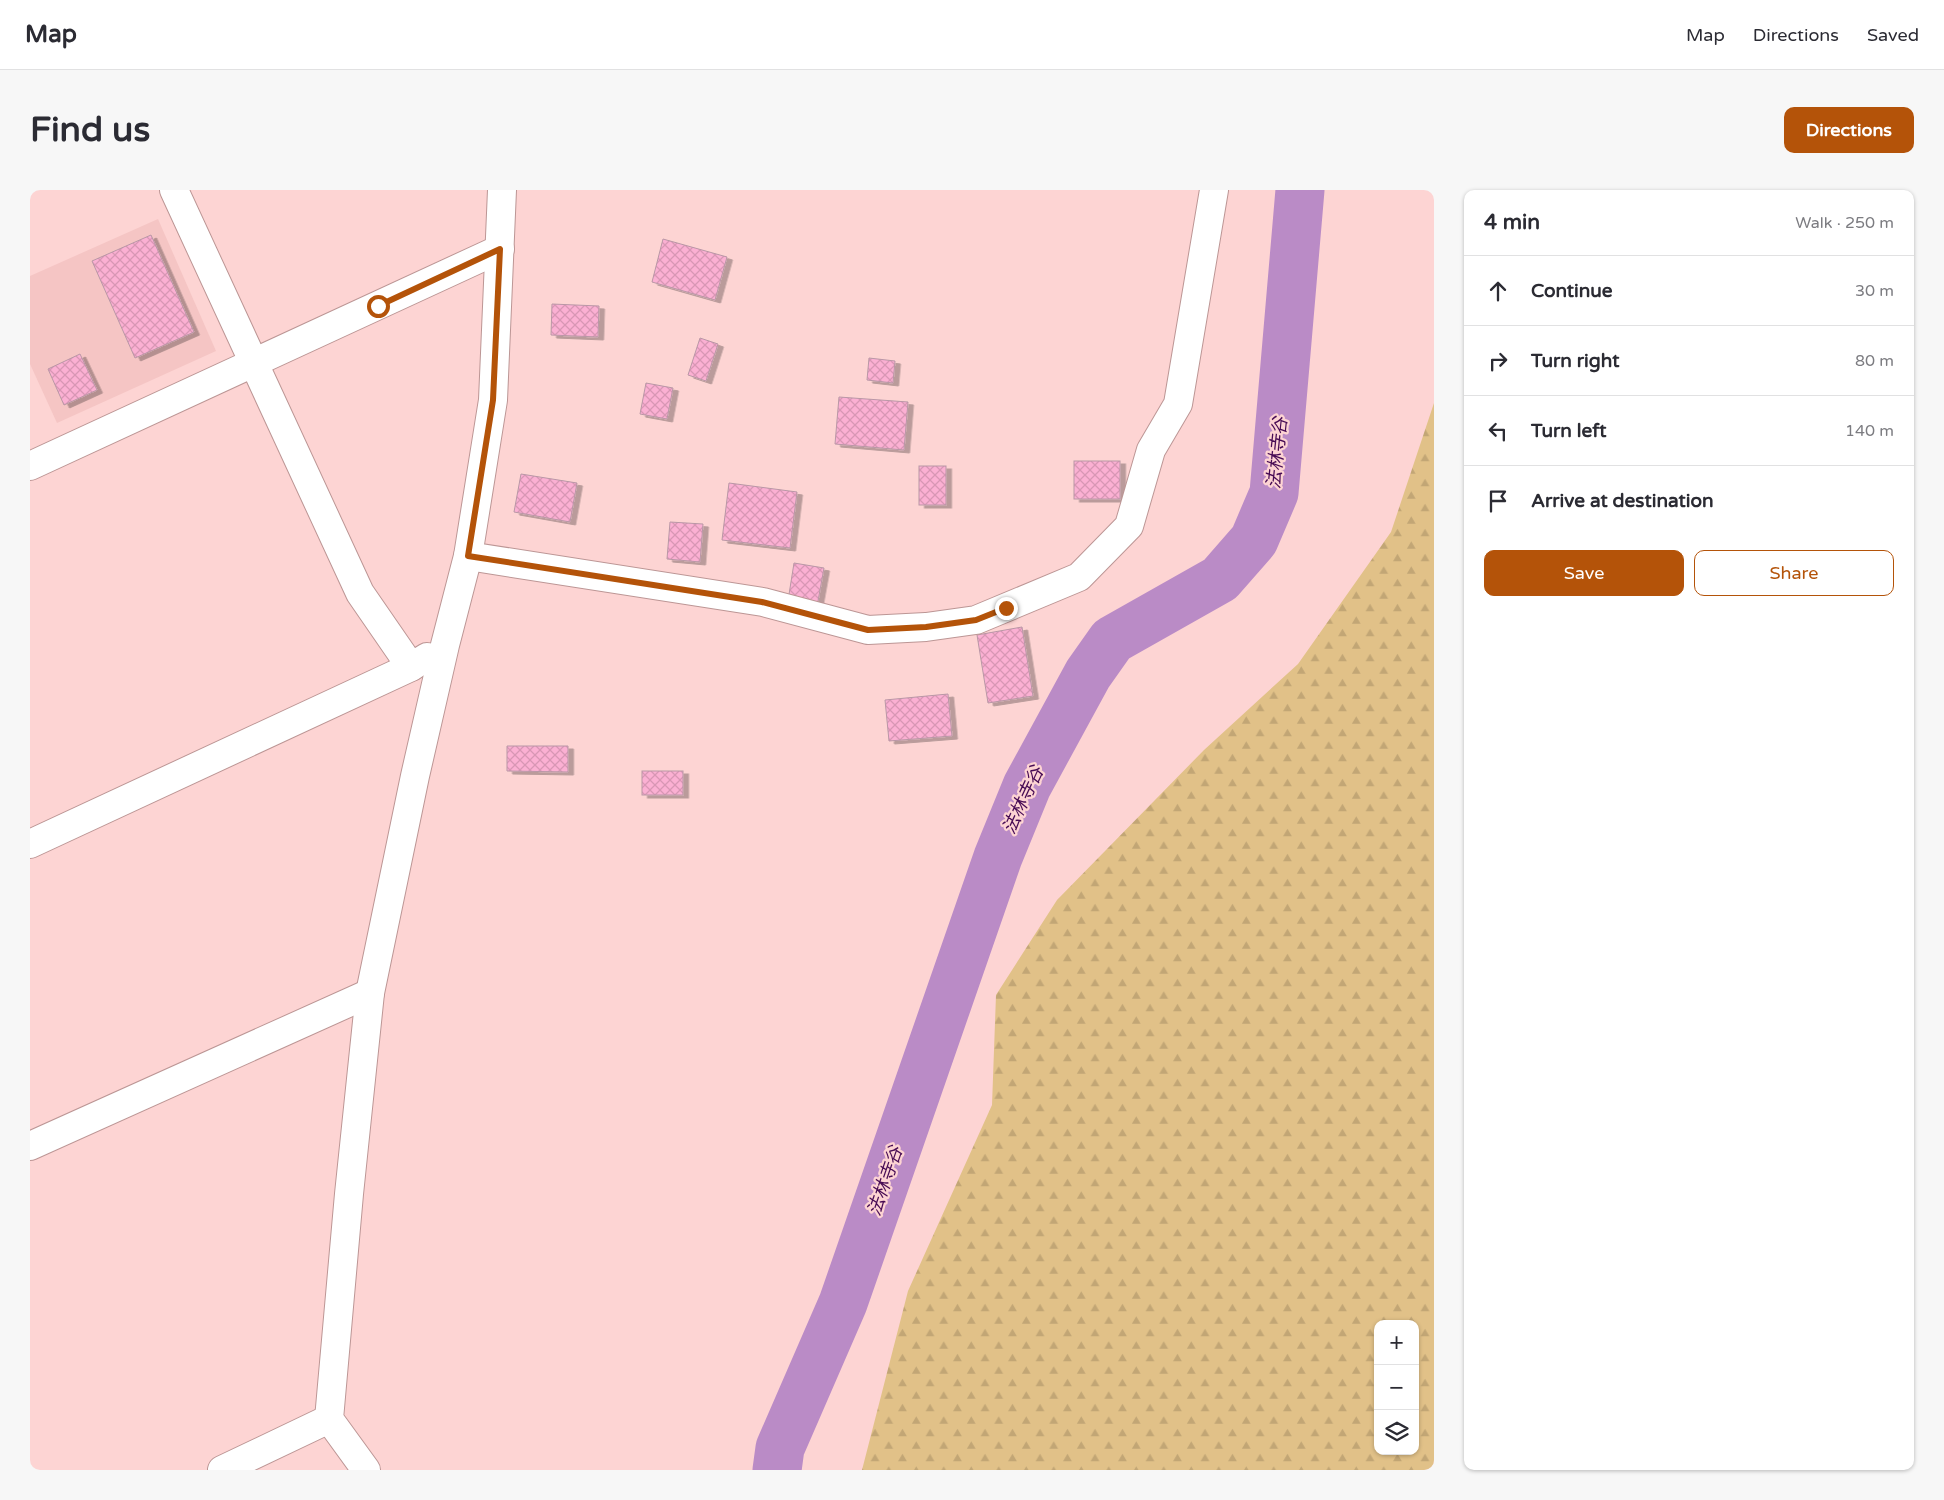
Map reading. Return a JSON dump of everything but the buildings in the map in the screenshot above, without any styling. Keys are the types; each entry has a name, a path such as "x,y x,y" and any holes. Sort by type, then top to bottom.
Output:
{"street":[{"path":"174,190 360,593 411,667"},
{"path":"366,1470 329,1420 349,1194 370,993 415,776 445,645 468,556 493,400 502,190"},
{"path":"468,556 762,602 868,630 926,627 976,620 1079,577 1129,526 1151,450 1178,404 1214,190"},
{"path":"30,466 500,249"},
{"path":"30,844 411,667 445,645"},
{"path":"30,1146 370,993"},
{"path":"222,1470 329,1420"}],"shaded area":[{"path":"158,219 216,351 57,423 30,364 30,276"}],"green space":[{"path":"1434,403 1434,1470 862,1470 908,1291 992,1105 996,995 1057,900 1204,750 1298,664 1391,532"}],"waterway":[{"name":"法林寺谷","path":"777,1470 780,1448 843,1303 998,857 1027,786 1088,674 1112,640 1220,579 1254,540 1274,493 1300,190"}],"route":[{"path":"378,306 500,249 493,400 468,556 762,602 868,630 926,627 976,620 1006,608"}]}
